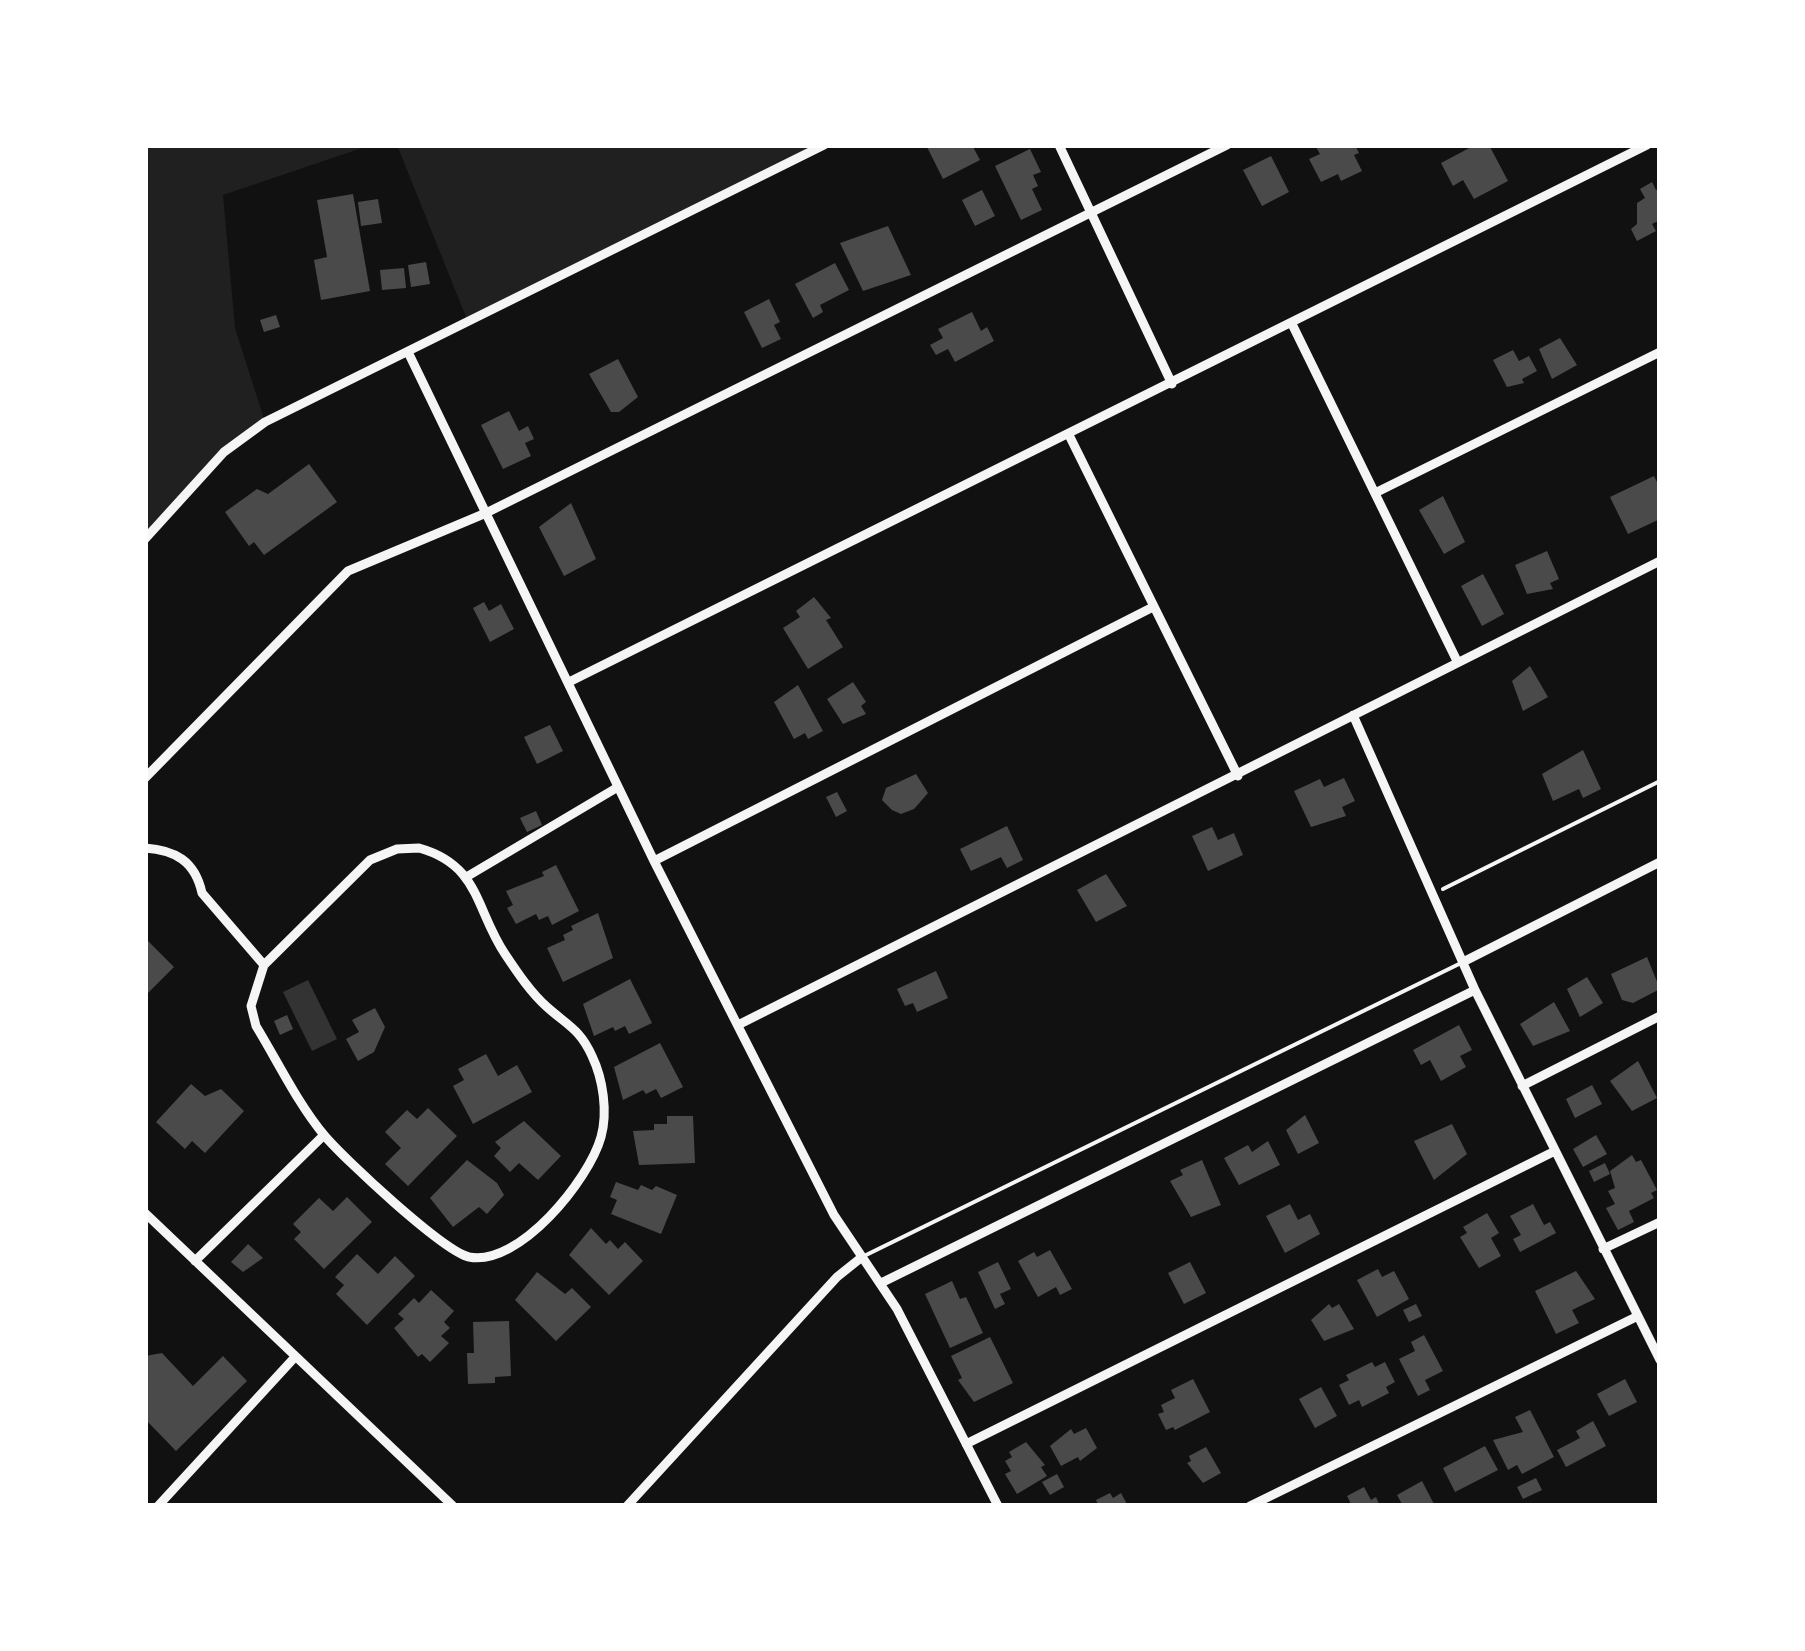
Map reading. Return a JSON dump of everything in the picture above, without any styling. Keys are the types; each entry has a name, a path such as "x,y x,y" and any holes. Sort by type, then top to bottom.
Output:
{"street":[{"path":"145,539 224,452 265,422 824,145"},
{"path":"1059,145 1094,212 1172,384"},
{"path":"145,778 348,572 486,513 1228,145"},
{"path":"568,682 1647,145"},
{"path":"1292,324 1458,661"},
{"path":"408,352 654,861 834,1216 881,1282 998,1506"},
{"path":"1375,493 1660,352"},
{"path":"1069,435 1238,776"},
{"path":"738,1025 1660,561"},
{"path":"654,861 1153,607"},
{"path":"1354,716 1476,990 1660,1360"},
{"path":"468,876 618,787"},
{"path":"145,848 164,849 183,857 198,878 202,892 264,965"},
{"path":"419,848 441,854 468,876 502,950 548,1008 573,1024 593,1057 604,1097 602,1136 587,1170 528,1238 499,1254 469,1257 442,1244 324,1135 256,1026 251,1006 264,965 370,860 397,849 419,848"},
{"path":"1463,962 1660,862"},
{"path":"881,1282 1476,990"},
{"path":"1522,1086 1660,1016"},
{"path":"195,1261 324,1135"},
{"path":"966,1444 1554,1152"},
{"path":"145,1213 454,1506"},
{"path":"1604,1249 1660,1222"},
{"path":"627,1506 838,1278 862,1258"},
{"path":"1250,1506 1638,1316"},
{"path":"158,1506 296,1357"}],"lane":[{"path":"862,1258 1463,962"}],"path":[{"path":"1434,894 1660,782"}],"shaded area":[{"path":"145,145 371,145 223,195 235,328 265,422 224,452 145,539"},
{"path":"397,145 814,145 468,322"},
{"path":"308,980 337,1039 312,1051 283,992"}],"building":[{"path":"926,145 972,145 980,160 943,179"},
{"path":"1355,145 1359,153 1354,155 1362,171 1341,181 1338,174 1321,182 1309,159 1320,154 1316,147"},
{"path":"1475,145 1489,145 1508,181 1474,199 1463,180 1453,186 1441,163"},
{"path":"1030,149 1041,172 1033,175 1038,186 1032,189 1042,210 1021,220 995,166"},
{"path":"1271,156 1289,192 1262,206 1243,170"},
{"path":"1652,182 1656,190 1660,188 1660,220 1652,224 1656,231 1637,241 1631,229 1637,224 1637,203 1645,198 1640,189"},
{"path":"982,190 995,216 975,226 962,200"},
{"path":"353,194 370,291 321,300 314,260 327,257 317,200"},
{"path":"378,199 382,223 361,226 358,202"},
{"path":"888,226 911,275 863,291 840,243"},
{"path":"426,262 430,284 411,287 408,265"},
{"path":"835,263 849,290 820,305 823,312 813,318 795,284"},
{"path":"404,268 406,288 382,290 380,270"},
{"path":"769,299 780,322 774,325 781,339 762,348 744,312"},
{"path":"972,312 981,331 987,327 994,341 955,362 948,349 936,355 930,345 943,338 938,329"},
{"path":"276,315 280,327 264,332 260,320"},
{"path":"1560,338 1577,365 1552,379 1539,349"},
{"path":"1513,350 1519,361 1529,356 1537,371 1522,379 1524,383 1507,387 1493,360"},
{"path":"618,359 638,397 619,412 611,412 589,374"},
{"path":"509,411 519,431 528,426 534,439 525,443 531,456 503,469 481,425"},
{"path":"309,464 337,502 264,555 254,542 249,546 225,512 257,489 268,494"},
{"path":"1654,476 1660,488 1660,519 1628,534 1610,497"},
{"path":"1443,496 1465,542 1444,554 1419,510"},
{"path":"571,503 596,559 564,576 539,527"},
{"path":"1547,551 1559,579 1550,583 1553,589 1527,594 1515,565"},
{"path":"1483,574 1504,614 1482,626 1461,586"},
{"path":"814,597 831,618 826,620 843,647 808,669 783,628 800,617 796,611"},
{"path":"484,602 489,611 501,604 514,629 490,642 473,608"},
{"path":"1530,666 1548,697 1523,711 1512,681"},
{"path":"853,682 866,702 861,706 866,714 843,724 827,699"},
{"path":"798,685 823,731 808,739 805,733 794,739 774,702"},
{"path":"550,725 563,751 537,764 524,737"},
{"path":"1583,750 1601,789 1583,798 1579,789 1553,801 1542,774"},
{"path":"916,774 928,793 914,809 901,814 892,810 882,800 886,788"},
{"path":"1344,778 1355,801 1342,807 1346,816 1311,827 1294,791 1320,779 1324,787"},
{"path":"837,792 847,811 836,817 826,797"},
{"path":"536,811 542,825 527,832 520,818"},
{"path":"1007,826 1023,860 1007,868 1001,857 971,871 960,849"},
{"path":"1212,827 1218,840 1234,833 1243,855 1208,871 1192,836"},
{"path":"556,865 579,911 552,925 548,916 539,920 536,914 516,924 507,908 513,905 506,891 544,876 542,872"},
{"path":"1106,874 1127,906 1096,922 1077,890"},
{"path":"598,913 613,958 563,982 547,948 565,940 563,935 573,930 571,926"},
{"path":"145,942 174,967 145,996"},
{"path":"1647,957 1660,989 1633,1003 1622,1000 1611,974"},
{"path":"936,971 948,998 917,1012 913,1003 905,1006 897,989"},
{"path":"1587,977 1603,1003 1580,1017 1567,989"},
{"path":"630,979 652,1023 629,1034 625,1026 594,1036 583,1004"},
{"path":"1554,1002 1570,1031 1533,1046 1520,1024"},
{"path":"375,1008 385,1027 374,1052 358,1061 346,1039 359,1032 352,1020"},
{"path":"287,1015 293,1029 280,1035 274,1021"},
{"path":"1459,1025 1472,1050 1460,1056 1466,1067 1441,1081 1430,1060 1421,1065 1413,1050"},
{"path":"660,1043 683,1087 661,1098 656,1089 646,1094 643,1090 623,1100 614,1067"},
{"path":"486,1054 498,1076 517,1065 532,1092 473,1124 453,1086 464,1080 458,1069"},
{"path":"1638,1061 1657,1098 1632,1111 1610,1081"},
{"path":"191,1084 205,1096 221,1089 244,1111 205,1153 192,1141 185,1149 156,1122"},
{"path":"1592,1085 1602,1104 1575,1118 1566,1099"},
{"path":"428,1108 457,1136 408,1186 385,1164 401,1148 385,1132 407,1110 417,1119"},
{"path":"1305,1115 1319,1143 1298,1154 1286,1130"},
{"path":"667,1116 693,1116 695,1163 639,1165 633,1131 654,1130 654,1124 667,1124"},
{"path":"524,1121 561,1156 538,1180 519,1163 510,1172 494,1156 501,1148 495,1142"},
{"path":"1452,1124 1467,1154 1434,1180 1414,1141"},
{"path":"1596,1135 1607,1154 1583,1167 1573,1149"},
{"path":"1268,1141 1280,1165 1239,1185 1224,1158 1248,1145 1252,1152"},
{"path":"1632,1155 1636,1162 1641,1160 1657,1190 1651,1193 1654,1198 1629,1211 1634,1222 1618,1230 1606,1208 1615,1204 1608,1191 1615,1188 1610,1171"},
{"path":"467,1160 497,1183 504,1195 487,1214 479,1207 453,1227 430,1198"},
{"path":"1202,1160 1221,1205 1191,1217 1170,1181 1183,1175 1180,1170"},
{"path":"1605,1163 1610,1174 1594,1182 1589,1171"},
{"path":"616,1182 638,1190 641,1185 652,1190 656,1186 677,1195 661,1234 611,1214 617,1200 610,1197"},
{"path":"347,1197 372,1222 324,1269 294,1239 301,1232 293,1224 319,1198 333,1211"},
{"path":"1290,1204 1298,1220 1310,1214 1320,1234 1285,1253 1266,1216"},
{"path":"1533,1204 1544,1225 1550,1222 1556,1233 1520,1252 1513,1239 1521,1235 1510,1216"},
{"path":"1487,1213 1499,1233 1491,1238 1501,1256 1479,1268 1460,1237 1467,1233 1463,1227"},
{"path":"591,1228 606,1244 610,1240 618,1249 625,1242 643,1261 609,1295 569,1255"},
{"path":"248,1244 263,1258 243,1272 231,1262"},
{"path":"1050,1250 1072,1289 1060,1295 1056,1287 1038,1297 1018,1261 1034,1252 1037,1257"},
{"path":"357,1254 378,1274 395,1256 415,1276 367,1325 336,1294 344,1285 335,1277"},
{"path":"998,1262 1011,1289 1000,1294 1005,1304 995,1309 978,1272"},
{"path":"1190,1262 1206,1293 1184,1304 1168,1273"},
{"path":"1378,1269 1382,1277 1394,1271 1409,1299 1377,1317 1357,1280"},
{"path":"1576,1271 1595,1299 1572,1310 1579,1323 1556,1334 1535,1291"},
{"path":"537,1272 565,1294 572,1288 591,1307 556,1341 515,1300"},
{"path":"952,1281 960,1299 966,1297 983,1333 950,1348 925,1294"},
{"path":"431,1290 454,1311 444,1322 450,1328 441,1336 449,1343 430,1362 422,1354 418,1357 394,1328 404,1319 398,1314 414,1298 419,1303"},
{"path":"1329,1304 1332,1308 1339,1304 1354,1329 1324,1341 1311,1320"},
{"path":"1416,1304 1422,1316 1409,1322 1403,1310"},
{"path":"509,1321 511,1376 495,1377 495,1383 468,1384 467,1353 474,1353 473,1322"},
{"path":"1424,1335 1443,1371 1425,1380 1430,1390 1418,1396 1399,1359 1415,1351 1411,1342"},
{"path":"990,1337 1013,1383 974,1402 958,1380 962,1378 951,1356"},
{"path":"162,1353 193,1386 223,1356 247,1381 176,1451 145,1419 145,1356"},
{"path":"1372,1362 1375,1367 1385,1362 1395,1382 1386,1387 1389,1393 1362,1407 1359,1400 1349,1405 1339,1385 1349,1380 1346,1375"},
{"path":"1193,1379 1210,1412 1175,1430 1166,1430 1158,1414 1164,1412 1161,1405 1175,1398 1171,1390"},
{"path":"1625,1379 1637,1402 1609,1416 1597,1394"},
{"path":"1321,1387 1337,1416 1315,1428 1299,1399"},
{"path":"1530,1410 1554,1457 1522,1474 1517,1465 1508,1470 1493,1440 1523,1432 1515,1417"},
{"path":"1593,1421 1606,1446 1566,1467 1557,1450 1580,1438 1576,1431"},
{"path":"1086,1428 1097,1448 1080,1461 1078,1457 1061,1466 1050,1446 1071,1429 1074,1434"},
{"path":"1026,1442 1045,1465 1041,1467 1047,1476 1017,1494 1005,1474 1011,1471 1005,1461 1012,1457 1009,1452"},
{"path":"1485,1446 1498,1470 1455,1492 1443,1468"},
{"path":"1206,1447 1221,1473 1203,1483 1187,1463 1191,1461 1189,1456"},
{"path":"1057,1474 1064,1487 1050,1495 1042,1482"},
{"path":"1536,1478 1542,1490 1523,1499 1517,1487"},
{"path":"1422,1481 1435,1506 1403,1506 1397,1495"},
{"path":"1364,1487 1371,1500 1376,1497 1380,1506 1352,1506 1347,1496"},
{"path":"1110,1493 1113,1498 1121,1493 1128,1506 1099,1506 1096,1500"}]}
